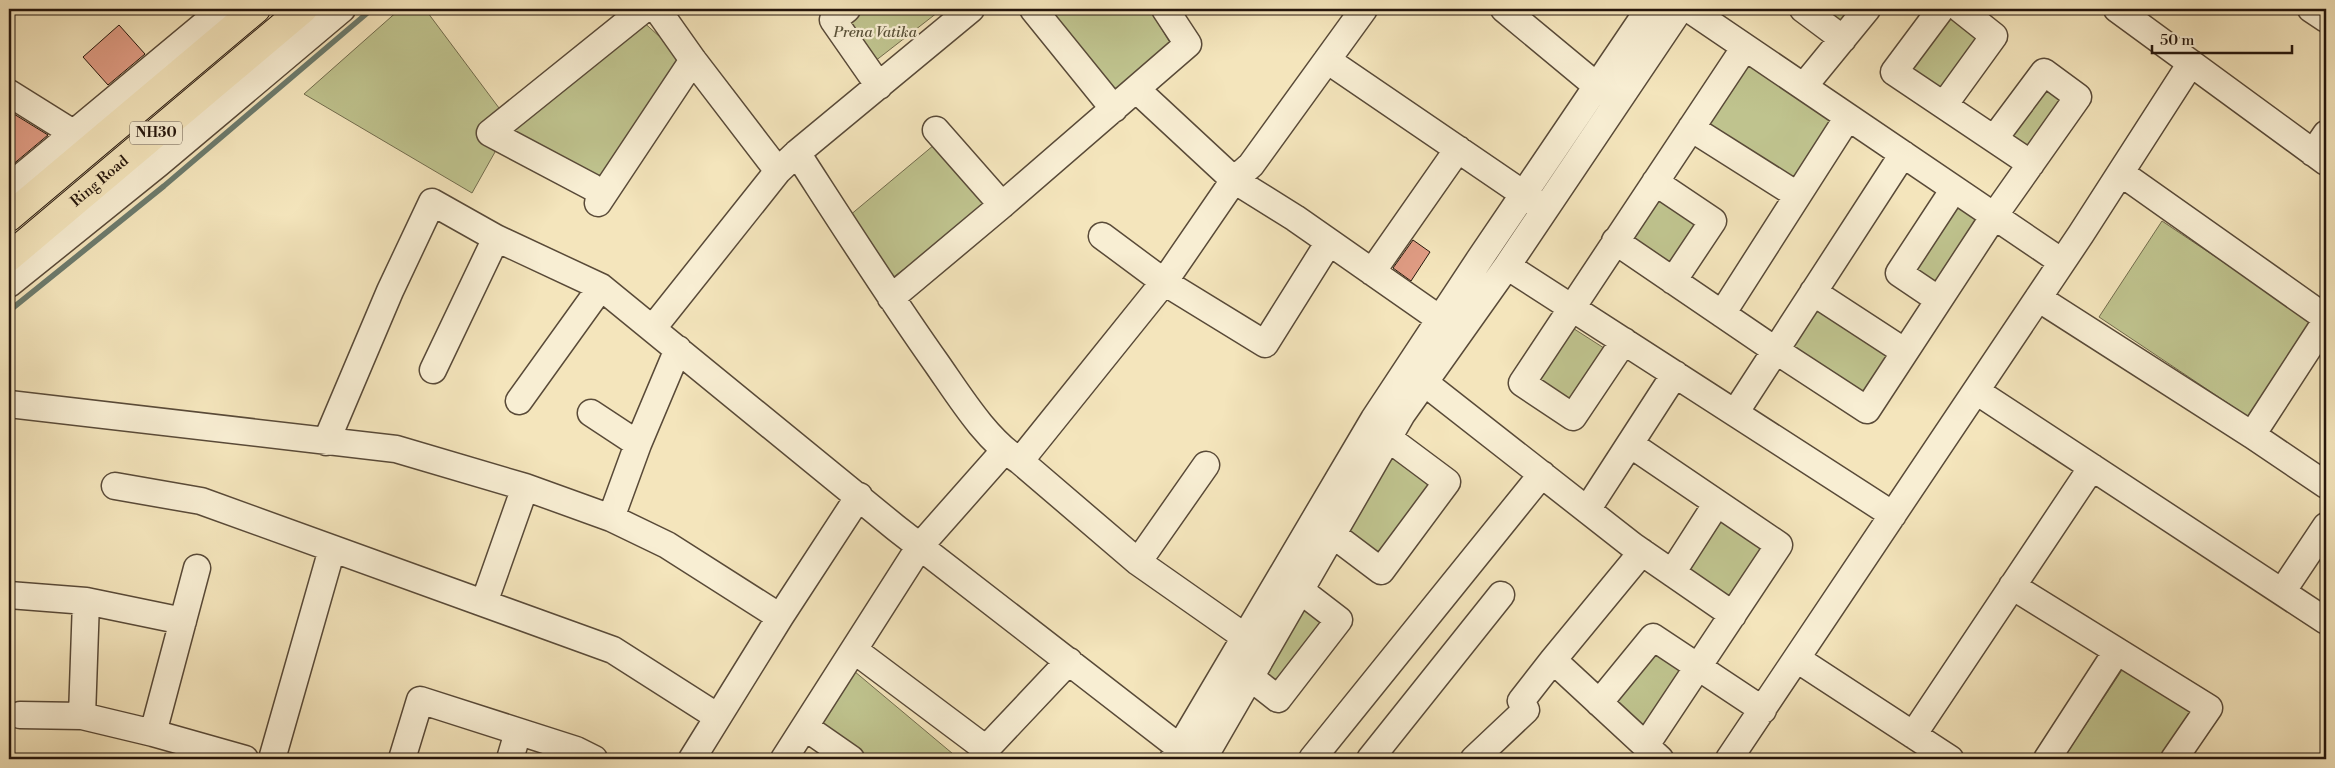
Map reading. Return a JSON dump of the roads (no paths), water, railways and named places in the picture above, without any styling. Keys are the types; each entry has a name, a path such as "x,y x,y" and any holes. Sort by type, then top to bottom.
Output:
{"highway":[{"name":"Ring Road","path":"9,217 256,9"},
{"name":"Ring Road","path":"9,257 302,9"}],"street":[{"path":"9,284 158,164 342,9"},
{"path":"644,9 490,132 595,195 693,60"},
{"path":"657,9 693,60 778,171"},
{"path":"847,9 833,20 879,86"},
{"path":"653,328 778,171 797,153 971,9"},
{"path":"1033,9 1114,109"},
{"path":"890,298 1002,206 1188,44 1165,9"},
{"path":"784,759 920,546 1012,456 1164,282 1234,180 1251,165 1364,9"},
{"path":"1504,9 1616,103"},
{"path":"1186,756 1250,677 1402,414 1425,383 1450,326 1524,194 1650,9"},
{"path":"1186,756 1246,637 1374,419 1450,326 1507,266 1680,9"},
{"path":"1689,9 2062,262"},
{"path":"1803,9 1843,39"},
{"path":"1804,86 1867,9"},
{"path":"1940,9 1894,72 2031,164"},
{"path":"1944,105 1994,36 1960,9"},
{"path":"2118,9 2191,63 2322,150"},
{"path":"2311,9 2326,19"},
{"path":"9,186 215,11"},
{"path":"1624,341 1573,417 1522,383 1745,47"},
{"path":"1327,60 1545,209"},
{"path":"1730,759 2121,173 2191,63"},
{"path":"1616,241 1775,350 1867,410 1994,216 2078,97 2044,72 1994,139"},
{"path":"1136,89 1234,180 1329,242 1450,326"},
{"path":"9,93 73,133"},
{"path":"1722,314 1848,117"},
{"path":"1691,128 1797,196"},
{"path":"936,130 1002,206"},
{"path":"1372,272 1458,149"},
{"path":"797,153 890,298 953,386 1012,456 1138,562 1246,637"},
{"path":"1735,413 1903,154"},
{"path":"2121,173 2326,320 2252,435"},
{"path":"1655,182 1713,221 1674,281"},
{"path":"1939,300 1899,273 1954,189"},
{"path":"326,442 390,291 432,202 496,238 601,287 920,546 1186,756"},
{"path":"1102,236 1164,282 1265,344 1329,242"},
{"path":"433,370 496,238"},
{"path":"1507,266 1893,515"},
{"path":"519,401 601,287"},
{"path":"1813,292 1904,352"},
{"path":"2038,298 2252,435 2326,485"},
{"path":"611,518 638,444 678,349"},
{"path":"1587,510 1675,374"},
{"path":"1425,383 1642,552 1732,615"},
{"path":"1976,391 2326,621"},
{"path":"9,404 396,449 525,487 611,518 667,545 780,617"},
{"path":"591,413 638,444"},
{"path":"1332,534 1381,570 1447,482 1388,438"},
{"path":"1553,660 1653,752 1698,667 1780,545 1630,444"},
{"path":"1138,562 1206,465"},
{"path":"1913,735 2092,467"},
{"path":"1312,759 1542,474"},
{"path":"114,486 201,501 613,650 718,717"},
{"path":"484,603 525,487"},
{"path":"692,759 780,617 859,496"},
{"path":"1672,573 1717,503"},
{"path":"2282,592 2326,526"},
{"path":"272,759 332,549"},
{"path":"1474,759 1526,710 1521,701 1642,552"},
{"path":"154,733 197,568"},
{"path":"2012,586 2209,708 2174,759"},
{"path":"1250,677 1278,699 1339,620 1300,590"},
{"path":"1370,759 1501,595"},
{"path":"9,596 86,601 183,621"},
{"path":"82,716 86,601"},
{"path":"1599,703 1653,637 1763,710"},
{"path":"854,650 984,754 1069,662"},
{"path":"2047,759 2117,651"},
{"path":"1797,660 1950,759"},
{"path":"402,759 420,700 576,750 594,759"},
{"path":"20,715 82,716 154,733 245,759"},
{"path":"805,727 851,759"},
{"path":"510,759 518,732"}],"waterway":[{"path":"9,311 164,186 372,9"}],"park label":[{"name":"Prena Vatika","path":"875,32"}]}
